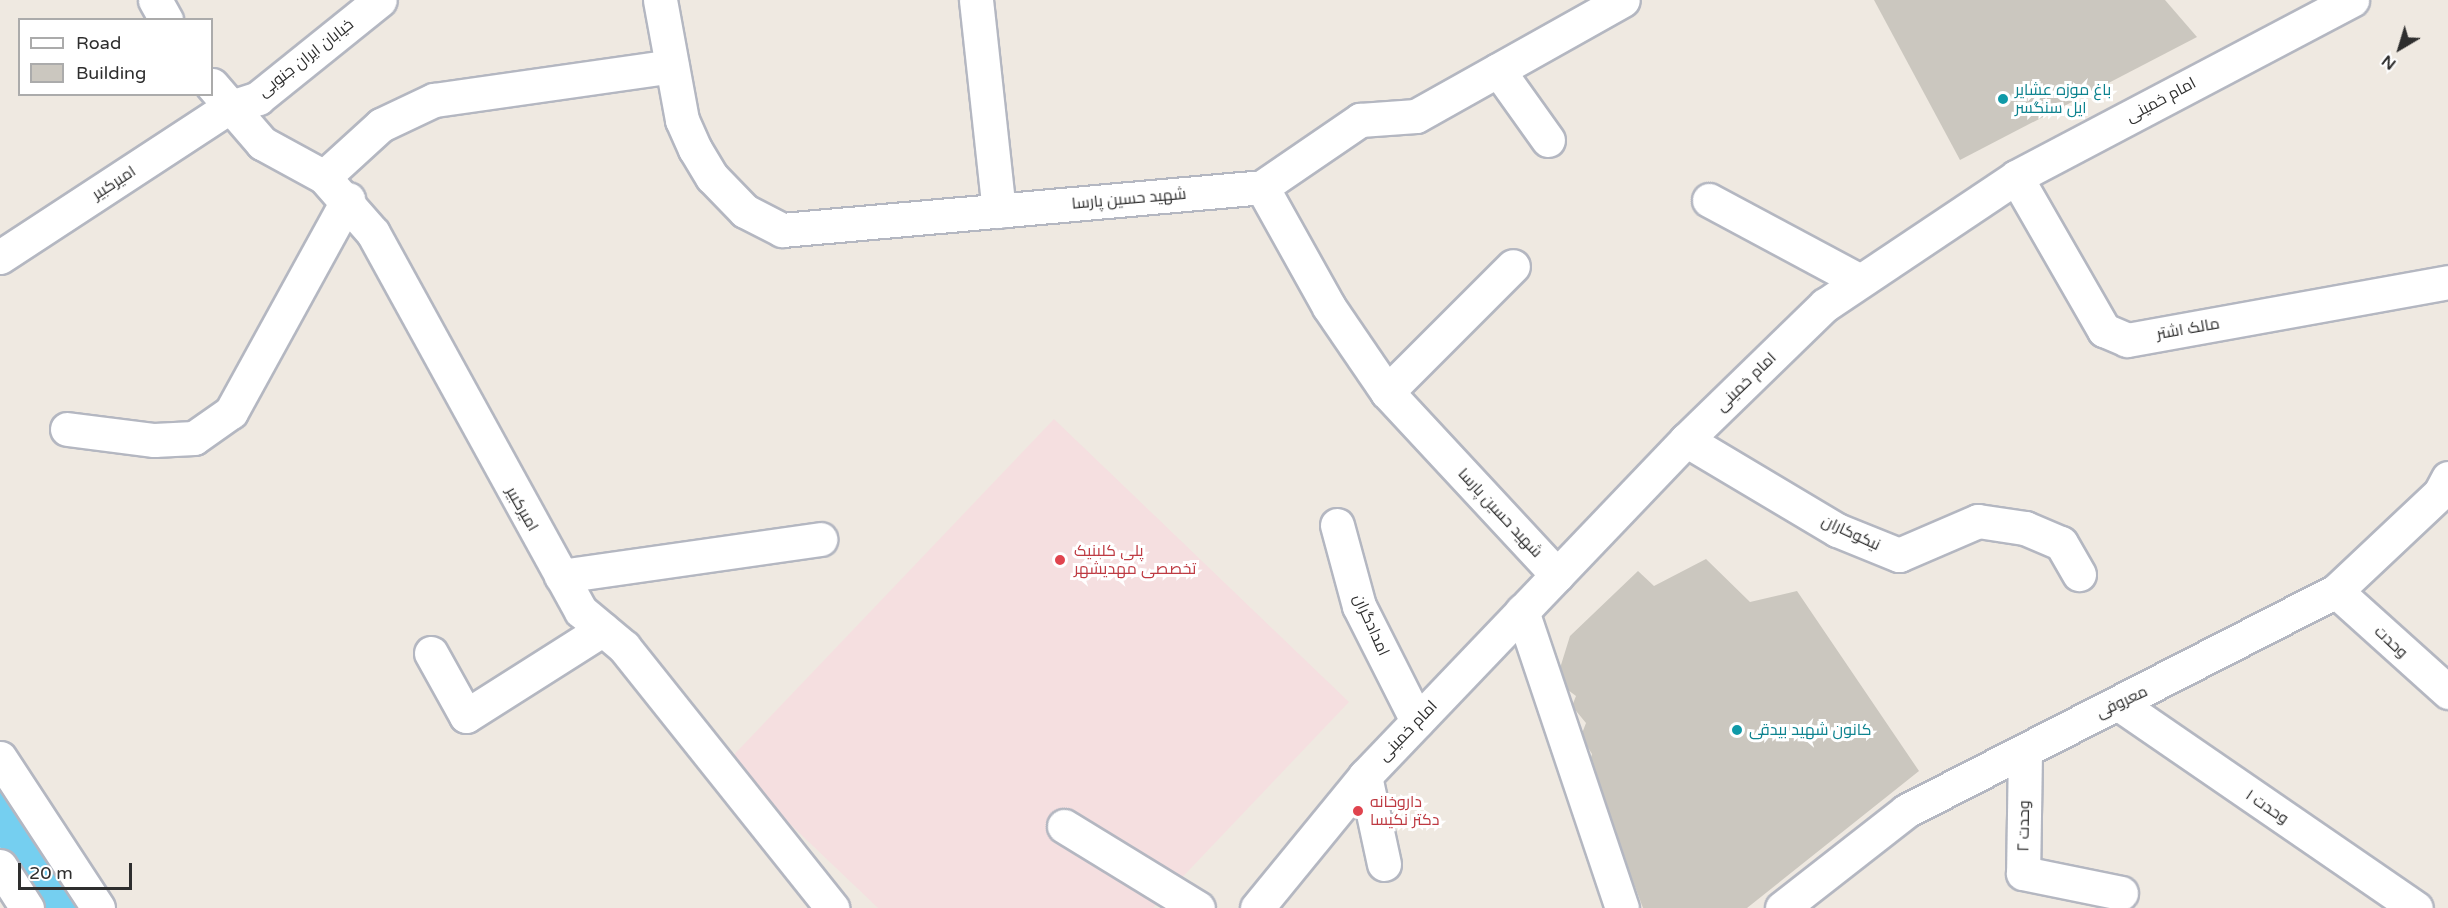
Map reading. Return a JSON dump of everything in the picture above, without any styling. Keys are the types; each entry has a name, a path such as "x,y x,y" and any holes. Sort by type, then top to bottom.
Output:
{"street":[{"path":"154,0 165,18"},
{"name":"خیابان ایران جنوبی","path":"220,97 258,98 380,0"},
{"name":"شهید حسین پارسا","path":"660,0 682,120 712,177 745,211 782,230 1262,187 1329,307 1387,392 1557,575"},
{"path":"976,0 999,211"},
{"path":"1262,187 1360,120 1416,116 1623,0"},
{"name":"امام خمینی","path":"1257,908 1365,776 1686,440 1825,305 2016,177 2352,0"},
{"path":"324,177 381,125 434,100 672,66"},
{"path":"1498,70 1548,140"},
{"name":"امیرکبیر","path":"0,257 220,97 262,143 324,177 348,199 373,233 581,611 624,647 832,908"},
{"name":"مالک اشتر","path":"2016,177 2104,330 2127,340 2448,282"},
{"path":"67,429 154,440 194,438 231,412 348,199"},
{"path":"1709,200 1860,281"},
{"path":"1387,392 1513,266"},
{"name":"نیکوکاران","path":"1686,440 1837,530 1899,555 1977,521 2025,528 2061,543 2079,574"},
{"name":"معروفی","path":"1782,908 1906,811 2336,591 2440,493 2448,478"},
{"name":"امدادگران","path":"1337,525 1359,606 1418,721"},
{"path":"561,576 820,539"},
{"name":"وحدت","path":"2336,591 2448,692"},
{"path":"1522,611 1622,908"},
{"path":"431,653 466,716 603,628"},
{"name":"وحدت ۱","path":"2119,704 2416,908"},
{"name":"وحدت ۲","path":"2025,751 2023,873 2121,893"},
{"path":"0,758 98,908"},
{"path":"1365,776 1384,864"},
{"path":"1064,826 1198,908"},
{"path":"0,866 27,908"}],"shaded area":[{"name":"پلی کلینیک تخصصی مهدیشهر","path":"1054,419 1349,702 1153,908 878,908 726,763"}],"building":[{"name":"باغ موزه عشایر ایل سنگسر","path":"1874,0 2165,0 2197,37 1960,160"},
{"name":"کانون شهید بیدقی","path":"1706,559 1750,602 1797,591 1919,771 1747,908 1643,908 1589,764 1592,754 1581,736 1586,723 1572,706 1576,696 1556,681 1570,636 1638,571 1654,586"}],"waterway":[{"path":"0,811 64,908"}],"place":[{"name":"باغ موزه عشایر ایل سنگسر","path":"2003,99"},
{"name":"پلی کلینیک تخصصی مهدیشهر","path":"1060,560"},
{"name":"کانون شهید بیدقی","path":"1737,730"},
{"name":"داروخانه دکتر نکیسا","path":"1358,811"}]}
